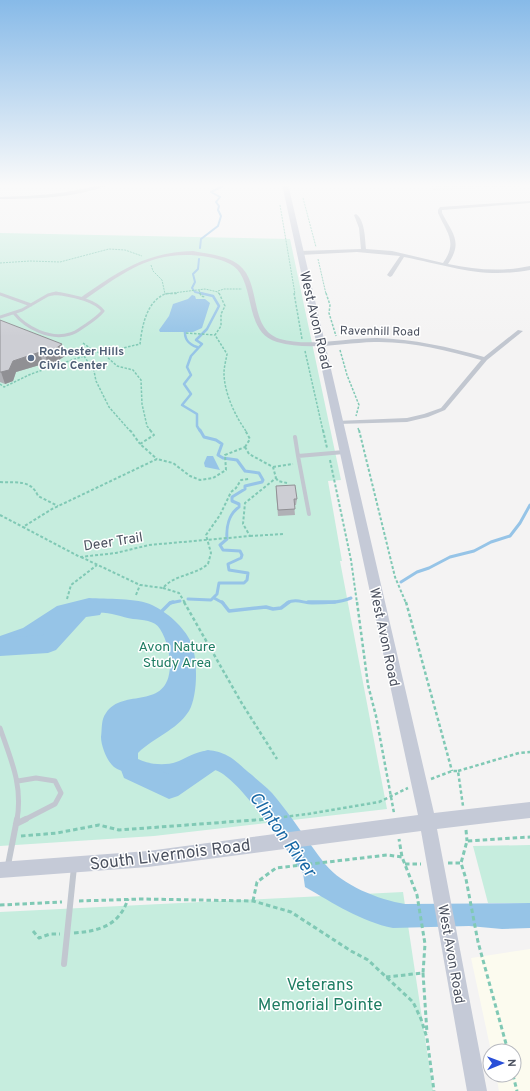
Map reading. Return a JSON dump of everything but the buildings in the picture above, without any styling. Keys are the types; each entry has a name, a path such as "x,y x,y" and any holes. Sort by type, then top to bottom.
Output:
{"street":[{"name":"West Avon Road","path":"296,235 428,822 477,1091"},
{"path":"362,235 364,251"},
{"path":"445,264 451,257 454,247 454,242 451,235"},
{"path":"300,253 364,251 403,255 474,271 493,273 517,272 530,268"},
{"name":"Ravenhill Road","path":"82,299 126,269 149,259 185,253 204,254 230,262 240,269 249,288 260,326 266,334 273,338 285,341 321,342 404,341 423,343 485,359"},
{"path":"390,275 403,255"},
{"path":"338,422 407,420 426,416 443,409 485,359 520,331"},
{"name":"South Livernois Road","path":"4,870 148,858 336,833 530,810"}],"lane":[{"path":"0,317 14,313 53,293 64,294 82,299 100,307 103,312 68,335 53,335 32,328 21,322 14,313"},
{"path":"0,294 31,305"},
{"path":"295,437 309,514"},
{"path":"298,456 345,452"},
{"path":"0,728 18,781 19,808 4,870"},
{"path":"16,824 55,804 61,793 55,781 45,778 31,778 18,781"},
{"path":"64,964 74,865"}],"path":[{"path":"286,235 302,338"},
{"path":"312,235 316,249"},
{"path":"0,263 60,262 109,249 125,250 149,259 153,271 162,280 165,294"},
{"path":"317,254 327,299 330,305 329,313 337,338"},
{"path":"106,356 122,348 140,344 141,325 145,314 148,309 165,294 190,291 218,291 224,289 249,288"},
{"path":"199,291 201,297 205,297"},
{"path":"215,335 221,326 221,314 225,306 218,291"},
{"path":"84,356 94,370 96,382 109,407 122,420 140,444 157,459 175,464 190,476 198,480 206,481 226,470 225,455 246,447 250,439 239,422 226,387 224,372 227,354 215,335 186,333"},
{"path":"83,342 91,350 106,356 117,366 133,370 141,380 142,404 146,426 154,435 140,444"},
{"path":"339,345 347,375 359,405 356,417"},
{"path":"304,346 351,560 368,685 376,716 393,804"},
{"path":"0,384 4,387 31,374 84,356 91,350"},
{"path":"358,427 395,577 406,602 452,770 458,771 519,753 530,752"},
{"path":"246,447 249,454 273,467 300,464"},
{"path":"23,527 58,506 157,459"},
{"path":"273,467 278,481 287,483"},
{"path":"250,536 243,524 245,503 276,478"},
{"path":"163,588 169,581 205,568 210,560 210,545 206,540 208,532 220,515 231,492 236,488 241,480 249,479"},
{"path":"0,482 27,483 35,489 38,496 58,506"},
{"name":"Deer Trail","path":"0,515 80,557 116,554 149,546 222,538 284,534"},
{"path":"80,557 140,585 163,588 179,593 241,702 277,759"},
{"path":"67,599 72,585 97,565"},
{"path":"136,595 140,585"},
{"path":"458,771 462,788"},
{"path":"13,837 57,833 99,825 119,830 250,821 308,814 379,802 391,795"},
{"path":"506,1043 478,942 466,879 461,863 467,841 530,837"},
{"path":"253,901 257,882 276,868 388,855 402,857 417,895 425,944 423,973 427,1038 434,1091"},
{"path":"33,931 38,938 50,934 67,934 100,929 115,918 127,906 128,900"},
{"path":"0,905 128,900 253,901 291,912 351,951 368,960 413,1002 422,1019 427,1038"},
{"path":"386,977 423,973"}],"shaded area":[{"path":"530,949 530,1091 499,1091 498,1083 522,1083 522,1043 489,1043 471,958"}],"green space":[{"name":"Avon Nature Study Area","path":"0,235 92,235 290,239 341,480 328,481 342,561 340,561 387,809 154,836 0,846"},
{"path":"530,845 530,903 488,903 473,846"},
{"name":"Veterans Memorial Pointe","path":"403,892 433,1091 0,1091 0,912"}],"water":[{"path":"192,295 195,296 196,299 205,299 210,303 202,328 193,332 160,332 159,330 169,316 173,304 188,299"},
{"path":"207,456 213,456 220,470 205,467 204,463"},
{"path":"89,598 130,600 152,605 169,616 180,626 191,642 195,658 196,677 194,696 189,711 178,724 144,747 138,753 138,759 153,764 175,763 202,751 214,751 228,756 270,790 325,864 332,872 351,885 384,899 405,904 530,903 530,928 502,929 469,926 393,928 359,917 305,887 303,873 262,816 237,786 225,776 215,770 209,769 175,779 152,780 119,770 114,767 103,749 101,741 103,718 114,705 123,701 153,694 162,689 167,680 170,666 169,652 165,638 158,626 148,621 109,613 94,613 68,621 28,645 0,650 0,636 23,628 57,606"}],"waterway":[{"path":"200,248 201,239 206,235"},
{"path":"199,259 198,269 193,274 195,282 192,288 195,292 204,294"},
{"path":"200,293 213,296 219,306 207,329 196,340 202,344 191,356 187,367 191,375 184,384 191,394 182,405 197,414 197,426 200,431"},
{"path":"185,329 187,341 197,347"},
{"path":"188,599 211,600 217,594 219,583 244,583 247,580 248,573 229,570 228,564 241,558 242,555 240,551 223,550 220,545 227,539 229,521 233,513 239,507 239,504 232,501 232,497 245,489 245,486 262,482 263,480 259,473 245,471 237,460 223,458 218,455 222,444 216,440 204,437 200,430"},
{"path":"401,582 417,572 429,568 450,557 474,551 491,542 510,536 520,523 530,505"},
{"path":"214,598 223,603"},
{"path":"332,602 351,598"},
{"path":"170,603 180,601"},
{"path":"288,603 296,601 312,603 332,602"},
{"path":"308,602 332,602"},
{"path":"162,611 170,603"},
{"path":"223,603 229,611 266,607 273,609 281,608 288,603"},
{"name":"Clinton River","path":"0,647 48,644 81,609 93,609"},
{"name":"Clinton River","path":"133,770 169,787 208,761"}],"place":[{"name":"Rochester Hills Civic Center","path":"31,358"}]}
